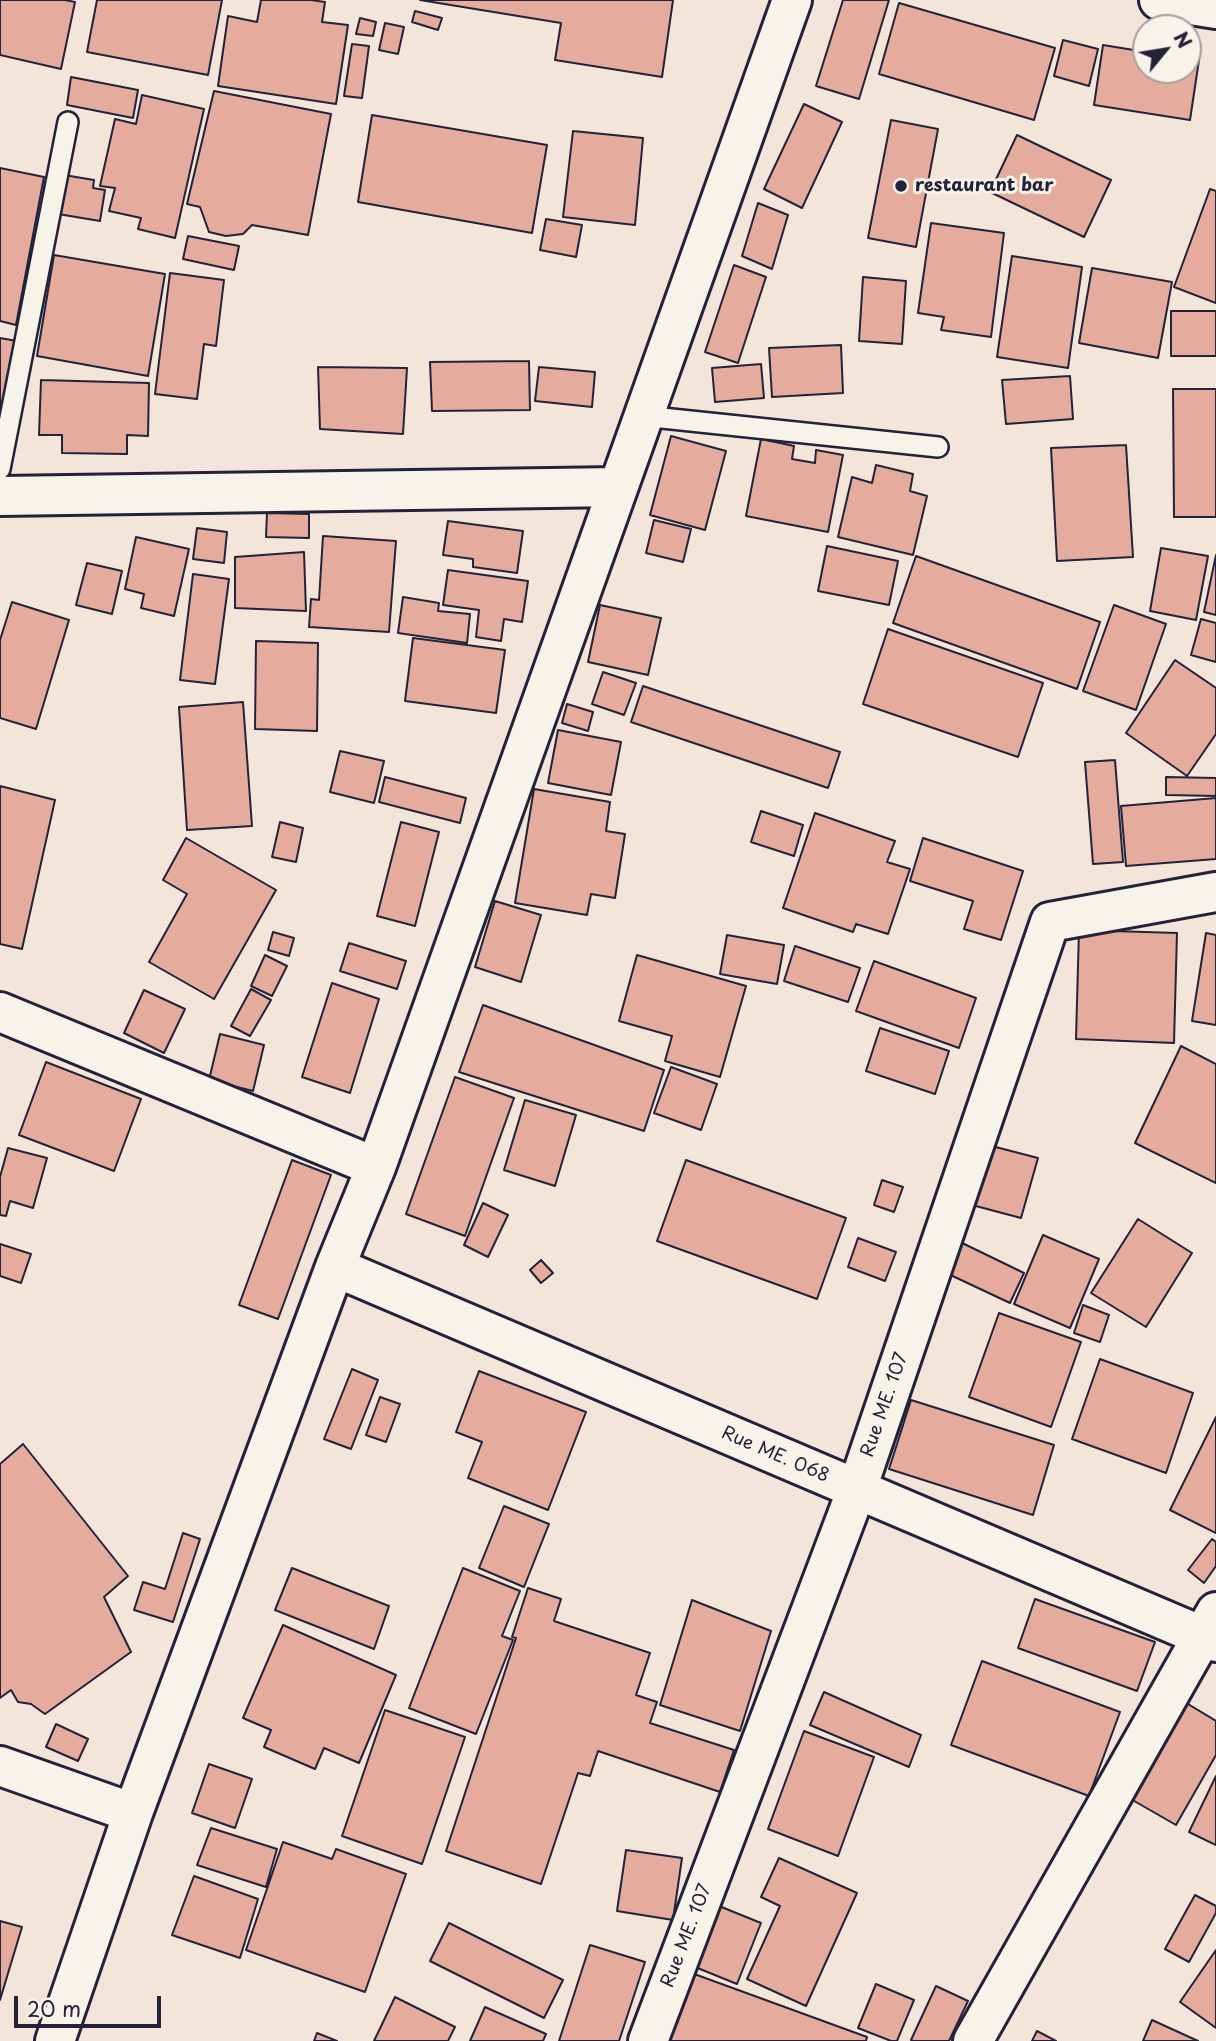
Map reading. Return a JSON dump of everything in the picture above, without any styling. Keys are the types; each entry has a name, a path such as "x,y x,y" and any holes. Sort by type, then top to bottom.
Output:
{"street":[{"path":"55,2041 133,1813 335,1267 376,1167 792,0"},
{"path":"1159,0 1216,9"},
{"path":"0,496 618,487"},
{"name":"Rue ME. 107","path":"648,2041 857,1489 1050,922 1216,892"},
{"path":"0,1012 376,1167"},
{"name":"Rue ME. 068","path":"335,1267 857,1489 1212,1630"},
{"path":"973,2041 1212,1630"},
{"path":"0,1766 133,1813"}],"lane":[{"path":"0,469 68,122"},
{"path":"643,416 938,447"}],"building":[{"path":"0,0 75,2 61,69 0,55"},
{"path":"97,0 222,0 208,75 87,52"},
{"path":"261,0 325,2 322,22 348,25 336,104 218,86 228,16 257,22"},
{"path":"420,0 673,0 662,77 555,60 561,23"},
{"path":"843,0 889,0 859,99 816,86"},
{"path":"899,3 1055,48 1034,120 879,74"},
{"path":"415,11 442,18 438,30 412,22"},
{"path":"360,18 376,22 373,36 356,34"},
{"path":"385,23 404,27 398,54 379,50"},
{"path":"1063,40 1098,49 1089,86 1054,76"},
{"path":"352,44 369,46 362,98 344,96"},
{"path":"1103,45 1132,50 1132,84 1195,84 1190,120 1094,105"},
{"path":"71,77 138,90 133,118 67,105"},
{"path":"214,91 331,114 308,235 252,225 243,234 226,236 209,232 200,207 187,204"},
{"path":"142,95 204,109 175,238 138,229 141,218 109,211 115,188 100,186 115,119 136,124"},
{"path":"804,104 842,122 802,208 764,189"},
{"path":"372,115 547,145 532,233 358,202"},
{"path":"891,120 938,129 916,247 868,238"},
{"path":"573,131 643,138 635,225 563,217"},
{"path":"1017,135 1111,180 1084,237 990,192"},
{"path":"0,168 44,177 16,325 0,321"},
{"path":"64,175 94,180 93,188 105,190 100,221 58,214"},
{"path":"1210,189 1216,191 1216,303 1174,287"},
{"path":"758,203 788,215 772,269 742,256"},
{"path":"546,219 582,225 576,257 540,250"},
{"path":"931,223 1004,233 991,337 941,330 944,317 918,313"},
{"path":"188,236 239,246 234,270 183,259"},
{"path":"54,255 165,274 148,376 37,356"},
{"path":"1012,256 1082,267 1068,368 997,357"},
{"path":"734,265 766,277 738,363 705,352"},
{"path":"1092,268 1172,282 1158,358 1079,343"},
{"path":"170,273 224,280 216,346 204,344 197,399 155,394"},
{"path":"863,277 906,281 902,344 859,341"},
{"path":"1171,311 1216,311 1216,356 1171,356"},
{"path":"0,338 17,341 0,422"},
{"path":"841,345 843,393 772,397 769,348"},
{"path":"529,361 530,410 432,411 430,362"},
{"path":"761,364 764,398 715,402 712,368"},
{"path":"318,367 407,368 403,434 320,429"},
{"path":"539,367 595,372 592,407 535,401"},
{"path":"1070,376 1073,419 1006,424 1002,380"},
{"path":"41,380 149,383 148,436 127,435 127,454 62,453 62,435 39,435"},
{"path":"1173,389 1216,389 1216,517 1174,517"},
{"path":"671,436 726,451 705,530 650,515"},
{"path":"761,439 794,446 792,459 815,463 816,450 843,455 828,532 746,516"},
{"path":"1126,445 1133,557 1057,561 1051,448"},
{"path":"876,465 913,474 910,491 927,496 913,555 838,537 852,477 872,483"},
{"path":"267,513 309,514 309,538 266,537"},
{"path":"654,520 691,529 683,562 646,553"},
{"path":"448,521 523,531 517,573 473,567 473,559 443,555"},
{"path":"197,528 227,532 224,563 193,559"},
{"path":"323,536 396,541 389,632 309,627 311,599 319,600"},
{"path":"136,537 189,549 174,616 141,608 144,594 125,589"},
{"path":"827,546 898,561 889,605 818,591"},
{"path":"1161,548 1208,556 1196,620 1150,611"},
{"path":"304,552 306,611 235,608 235,557"},
{"path":"1216,555 1216,615 1204,612"},
{"path":"916,556 1100,622 1077,689 893,623"},
{"path":"87,563 122,571 112,614 76,605"},
{"path":"448,570 528,581 522,622 504,619 501,641 476,637 479,610 443,605"},
{"path":"193,574 229,579 215,684 180,680"},
{"path":"403,597 439,603 438,611 470,614 467,643 398,633"},
{"path":"12,602 69,620 36,729 0,718 0,640"},
{"path":"600,605 661,618 648,675 588,662"},
{"path":"1114,605 1166,624 1136,710 1083,691"},
{"path":"1201,619 1216,623 1216,662 1191,655"},
{"path":"888,629 1043,683 1018,757 863,704"},
{"path":"413,638 505,650 496,713 405,701"},
{"path":"256,641 318,643 317,731 255,729"},
{"path":"1175,660 1216,688 1216,734 1187,776 1126,733"},
{"path":"603,672 636,683 624,715 592,704"},
{"path":"643,686 840,752 828,788 631,722"},
{"path":"243,702 252,826 187,830 179,707"},
{"path":"567,704 593,712 588,731 562,723"},
{"path":"558,730 621,742 611,795 548,783"},
{"path":"340,751 384,761 374,803 330,792"},
{"path":"1115,760 1123,862 1093,864 1085,762"},
{"path":"385,777 466,798 460,823 379,802"},
{"path":"1166,777 1216,778 1216,796 1166,795"},
{"path":"0,786 55,800 22,949 0,944"},
{"path":"534,789 610,802 606,831 625,834 615,898 591,894 587,915 515,903"},
{"path":"1216,798 1216,859 1126,866 1121,806"},
{"path":"761,811 803,825 794,856 751,842"},
{"path":"815,813 895,841 887,862 910,869 888,934 856,924 853,932 783,908"},
{"path":"280,822 303,828 296,862 272,857"},
{"path":"401,822 439,832 415,926 377,916"},
{"path":"186,838 276,890 214,999 149,962 187,894 163,880"},
{"path":"923,838 1023,871 1001,940 964,929 973,901 910,881"},
{"path":"495,901 541,915 521,982 475,967"},
{"path":"1079,930 1177,933 1174,1043 1076,1039"},
{"path":"273,932 294,938 289,956 268,950"},
{"path":"1206,933 1216,935 1216,1025 1192,1021"},
{"path":"727,935 784,945 777,984 720,974"},
{"path":"349,943 406,961 397,989 340,971"},
{"path":"795,946 860,968 848,1002 784,981"},
{"path":"265,955 287,966 272,996 251,986"},
{"path":"637,955 746,986 720,1077 665,1061 672,1036 619,1021"},
{"path":"874,961 976,998 959,1048 856,1011"},
{"path":"332,983 379,999 350,1093 302,1077"},
{"path":"251,989 271,1000 250,1036 231,1026"},
{"path":"144,990 185,1009 164,1053 124,1033"},
{"path":"483,1005 664,1070 644,1131 459,1072"},
{"path":"880,1028 949,1051 935,1094 866,1071"},
{"path":"220,1034 264,1045 253,1091 209,1080"},
{"path":"1181,1046 1216,1064 1216,1183 1135,1143"},
{"path":"46,1062 141,1099 114,1171 19,1135"},
{"path":"671,1067 717,1084 701,1130 654,1113"},
{"path":"455,1077 514,1098 465,1236 406,1214"},
{"path":"525,1100 576,1115 555,1186 504,1170"},
{"path":"988,1145 1038,1158 1021,1218 972,1205"},
{"path":"8,1148 47,1158 33,1208 10,1201 6,1216 0,1215 0,1177"},
{"path":"292,1160 331,1175 278,1319 239,1305"},
{"path":"686,1160 846,1218 817,1299 657,1241"},
{"path":"882,1180 903,1187 894,1212 874,1205"},
{"path":"483,1203 508,1215 488,1257 464,1245"},
{"path":"1138,1219 1192,1253 1146,1327 1091,1293"},
{"path":"1043,1235 1099,1259 1070,1328 1014,1304"},
{"path":"858,1238 896,1252 885,1281 848,1267"},
{"path":"956,1240 1024,1273 1010,1303 942,1271"},
{"path":"0,1244 31,1254 21,1283 0,1276"},
{"path":"541,1260 553,1273 541,1283 530,1270"},
{"path":"1083,1305 1109,1315 1100,1342 1074,1333"},
{"path":"999,1313 1081,1342 1051,1427 969,1397"},
{"path":"1100,1359 1193,1393 1166,1473 1072,1439"},
{"path":"352,1369 378,1380 351,1449 324,1439"},
{"path":"479,1371 586,1412 548,1510 468,1478 482,1442 456,1432"},
{"path":"380,1397 400,1404 386,1442 366,1435"},
{"path":"911,1400 1054,1445 1033,1515 889,1469"},
{"path":"1216,1417 1216,1533 1170,1510"},
{"path":"23,1444 128,1576 104,1597 131,1652 45,1714 31,1704 18,1702 11,1690 0,1698 0,1464"},
{"path":"504,1506 549,1524 524,1587 479,1568"},
{"path":"183,1533 200,1539 173,1622 134,1610 143,1582 165,1589"},
{"path":"1212,1539 1216,1542 1216,1566 1204,1583 1188,1570"},
{"path":"292,1568 389,1606 374,1649 275,1610"},
{"path":"463,1568 520,1591 502,1636 513,1640 476,1734 409,1708"},
{"path":"528,1588 561,1599 554,1621 650,1653 636,1695 657,1702 650,1723 734,1750 720,1792 598,1751 590,1776 578,1773 541,1884 446,1851 516,1638 512,1637"},
{"path":"1035,1599 1155,1642 1137,1691 1018,1648"},
{"path":"692,1600 771,1631 740,1731 660,1705"},
{"path":"283,1625 396,1675 359,1763 324,1748 315,1769 264,1747 271,1730 243,1718"},
{"path":"982,1661 1120,1712 1089,1796 951,1745"},
{"path":"824,1692 921,1735 909,1767 810,1725"},
{"path":"1183,1701 1216,1721 1216,1755 1176,1825 1129,1798"},
{"path":"385,1710 465,1737 422,1864 342,1836"},
{"path":"56,1724 88,1739 78,1761 46,1747"},
{"path":"804,1731 874,1757 838,1856 768,1829"},
{"path":"209,1764 252,1779 235,1828 192,1813"},
{"path":"1216,1776 1216,1845 1189,1832"},
{"path":"211,1828 277,1849 266,1887 197,1865"},
{"path":"283,1842 332,1859 336,1849 406,1874 365,1992 246,1950"},
{"path":"626,1850 682,1858 673,1920 617,1911"},
{"path":"779,1858 857,1893 806,2006 747,1979 780,1906 761,1897"},
{"path":"194,1876 258,1899 240,1958 172,1935"},
{"path":"1195,1895 1216,1906 1216,1913 1189,1962 1165,1949"},
{"path":"719,1906 761,1923 737,1984 695,1967"},
{"path":"0,1921 22,1927 0,2000"},
{"path":"449,1923 563,1980 544,2018 430,1961"},
{"path":"590,1945 645,1962 619,2041 559,2041"},
{"path":"1216,1950 1216,2028 1180,2002"},
{"path":"686,1971 867,2037 866,2041 661,2041"},
{"path":"876,1984 914,2000 897,2041 858,2028"},
{"path":"936,1986 968,2001 949,2041 913,2041 911,2040"},
{"path":"395,1997 455,2027 448,2041 374,2041"},
{"path":"485,2007 546,2034 543,2041 470,2041"},
{"path":"1152,2020 1198,2041 1143,2041"},
{"path":"1037,2031 1056,2041 1032,2041"},
{"path":"317,2033 337,2041 314,2041"}],"place":[{"name":"restaurant bar","path":"901,186"}]}
